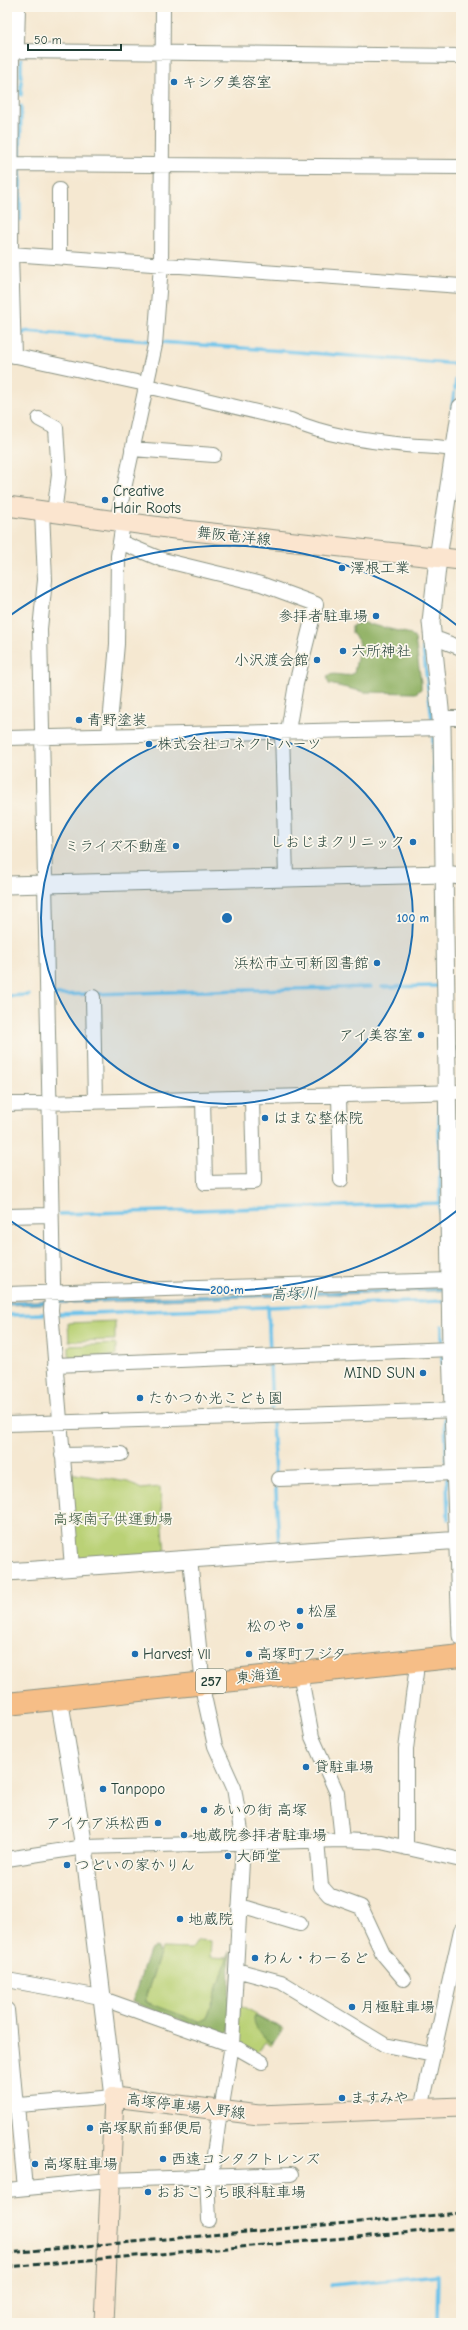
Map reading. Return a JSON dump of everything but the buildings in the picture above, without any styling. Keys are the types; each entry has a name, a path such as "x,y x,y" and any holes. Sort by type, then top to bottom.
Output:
{"highway":[{"name":"東海道","path":"7,1704 415,1659 461,1656"}],"main road":[{"name":"舞阪竜洋線","path":"7,506 120,522 461,560"},
{"name":"高塚停車場入野線","path":"104,2323 108,2263 109,2180 114,2097 220,2111 269,2115 461,2107"}],"street":[{"path":"18,7 17,43 11,51 11,164 9,228 10,355 146,385 291,420 308,427 340,435 405,445 458,450"},
{"path":"109,735 117,644 120,522 132,449 155,346 161,264 163,7"},
{"path":"11,51 163,54 461,56"},
{"path":"11,164 461,167"},
{"path":"59,190 59,257"},
{"path":"10,254 461,286"},
{"path":"461,407 458,450 438,558 431,612 431,641 441,723 444,874 454,1092 450,1349 457,1410 455,1473 459,1540 461,1636"},
{"path":"39,419 56,428 59,475 48,512 45,580 40,630 52,1215 51,1299 59,1422 72,1567"},
{"path":"132,449 214,455"},
{"path":"120,542 163,560 261,584 316,604 285,731 286,878"},
{"path":"431,641 440,640 461,648"},
{"path":"7,738 285,731 441,723 461,718"},
{"path":"7,885 444,874 461,876"},
{"path":"93,997 96,1102"},
{"path":"7,1104 454,1092"},
{"path":"339,1096 341,1180"},
{"path":"203,1099 205,1183 254,1182 252,1098"},
{"path":"7,1216 52,1215"},
{"path":"7,1294 51,1299 450,1286"},
{"path":"55,1365 450,1349"},
{"path":"7,1424 457,1410"},
{"path":"62,1456 121,1454"},
{"path":"279,1479 455,1473"},
{"path":"7,1572 459,1540"},
{"path":"190,1559 202,1682 214,1742 234,1788 243,1843 232,2045 209,2177 209,2220"},
{"path":"406,1848 406,1749 416,1673 415,1659"},
{"path":"300,1672 312,1737 338,1793 342,1840"},
{"path":"13,2106 114,2097 84,1847 59,1698"},
{"path":"317,1840 321,1886 330,1895 361,1908 383,1954 404,1979"},
{"path":"7,1859 84,1847 342,1840 373,1841 461,1860"},
{"path":"239,1908 247,1908 300,1924"},
{"path":"423,2108 433,2055 461,1930"},
{"path":"236,1970 281,1982 385,2045 433,2055"},
{"path":"7,1980 103,1999 232,2045 262,2062"},
{"path":"7,2010 13,2106 25,2188"},
{"path":"7,2190 109,2180 291,2174"}],"green space":[{"path":"360,622 411,634 415,639 421,689 416,693 365,692 329,684 327,676 334,674 351,675 354,673 360,643 352,633 352,626"},
{"path":"115,1321 115,1340 69,1341 68,1323"},
{"path":"116,1344 116,1356 69,1357 69,1346"},
{"name":"高塚南子供運動場","path":"69,1473 128,1482 141,1489 160,1487 165,1554 82,1560 76,1556"},
{"path":"197,1940 211,1941 210,1957 228,1958 207,2018 202,2022 150,2005 145,1999 162,1948 191,1949"},
{"path":"155,1947 158,1948 160,1954 146,1995 146,2002 199,2022 207,2018 230,1951 229,2032 224,2037 132,2002 149,1951"},
{"path":"238,2005 283,2029 272,2046 265,2042 256,2055 237,2044"},
{"path":"257,2016 280,2028 279,2035 275,2041 271,2043 259,2032 254,2021 254,2017"}],"water":[{"name":"高塚川","path":"461,1287 461,1290 7,1305 7,1302"}],"waterway":[{"path":"21,60 21,77"},
{"path":"21,81 21,95"},
{"path":"20,160 21,106"},
{"path":"20,167 20,220"},
{"path":"18,337 26,331 150,341"},
{"path":"160,342 460,364"},
{"path":"457,373 461,346"},
{"path":"455,389 456,379"},
{"path":"452,408 454,393"},
{"path":"423,648 432,718"},
{"path":"433,738 434,783"},
{"path":"382,987 438,986"},
{"path":"52,995 371,987"},
{"path":"7,996 29,995"},
{"path":"439,1103 441,1271"},
{"path":"60,1214 442,1203"},
{"name":"高塚川","path":"59,1314 442,1301"},
{"name":"高塚川","path":"268,1306 270,1352"},
{"path":"7,1315 44,1314"},
{"path":"442,1326 442,1345"},
{"path":"442,1354 443,1372"},
{"path":"270,1364 272,1409"},
{"path":"443,1377 444,1402"},
{"path":"445,1419 447,1468"},
{"path":"272,1421 279,1545"},
{"path":"447,1478 448,1519"},
{"path":"332,2285 438,2275 437,2323"}],"railway":[{"path":"7,2253 461,2213"},
{"path":"7,2267 461,2228"}],"place":[{"name":"キシタ美容室","path":"174,82"},
{"name":"Creative Hair Roots","path":"105,500"},
{"name":"澤根工業","path":"342,568"},
{"name":"参拝者駐車場","path":"376,616"},
{"name":"六所神社","path":"343,651"},
{"name":"小沢渡会館","path":"317,660"},
{"name":"青野塗装","path":"79,720"},
{"name":"株式会社コネクトハーツ","path":"149,744"},
{"name":"しおじまクリニック","path":"413,842"},
{"name":"ミライズ不動産","path":"176,846"},
{"name":"浜松市立可新図書館","path":"377,963"},
{"name":"アイ美容室","path":"421,1035"},
{"name":"はまな整体院","path":"265,1118"},
{"name":"MIND SUN","path":"423,1373"},
{"name":"たかつか光こども園","path":"140,1398"},
{"name":"松屋","path":"300,1611"},
{"name":"松のや","path":"300,1626"},
{"name":"Harvest Ⅶ","path":"135,1654"},
{"name":"高塚町フジタ","path":"249,1654"},
{"name":"貸駐車場","path":"306,1767"},
{"name":"Tanpopo","path":"103,1789"},
{"name":"あいの街 高塚","path":"204,1810"},
{"name":"アイケア浜松西","path":"158,1823"},
{"name":"地蔵院参拝者駐車場","path":"184,1835"},
{"name":"大師堂","path":"228,1856"},
{"name":"つどいの家かりん","path":"67,1865"},
{"name":"地蔵院","path":"180,1919"},
{"name":"わん・わーるど","path":"255,1958"},
{"name":"月極駐車場","path":"352,2007"},
{"name":"ますみや","path":"342,2098"},
{"name":"高塚駅前郵便局","path":"90,2128"},
{"name":"西遠コンタクトレンズ","path":"163,2159"},
{"name":"高塚駐車場","path":"35,2164"},
{"name":"おおこうち眼科駐車場","path":"148,2192"}]}
